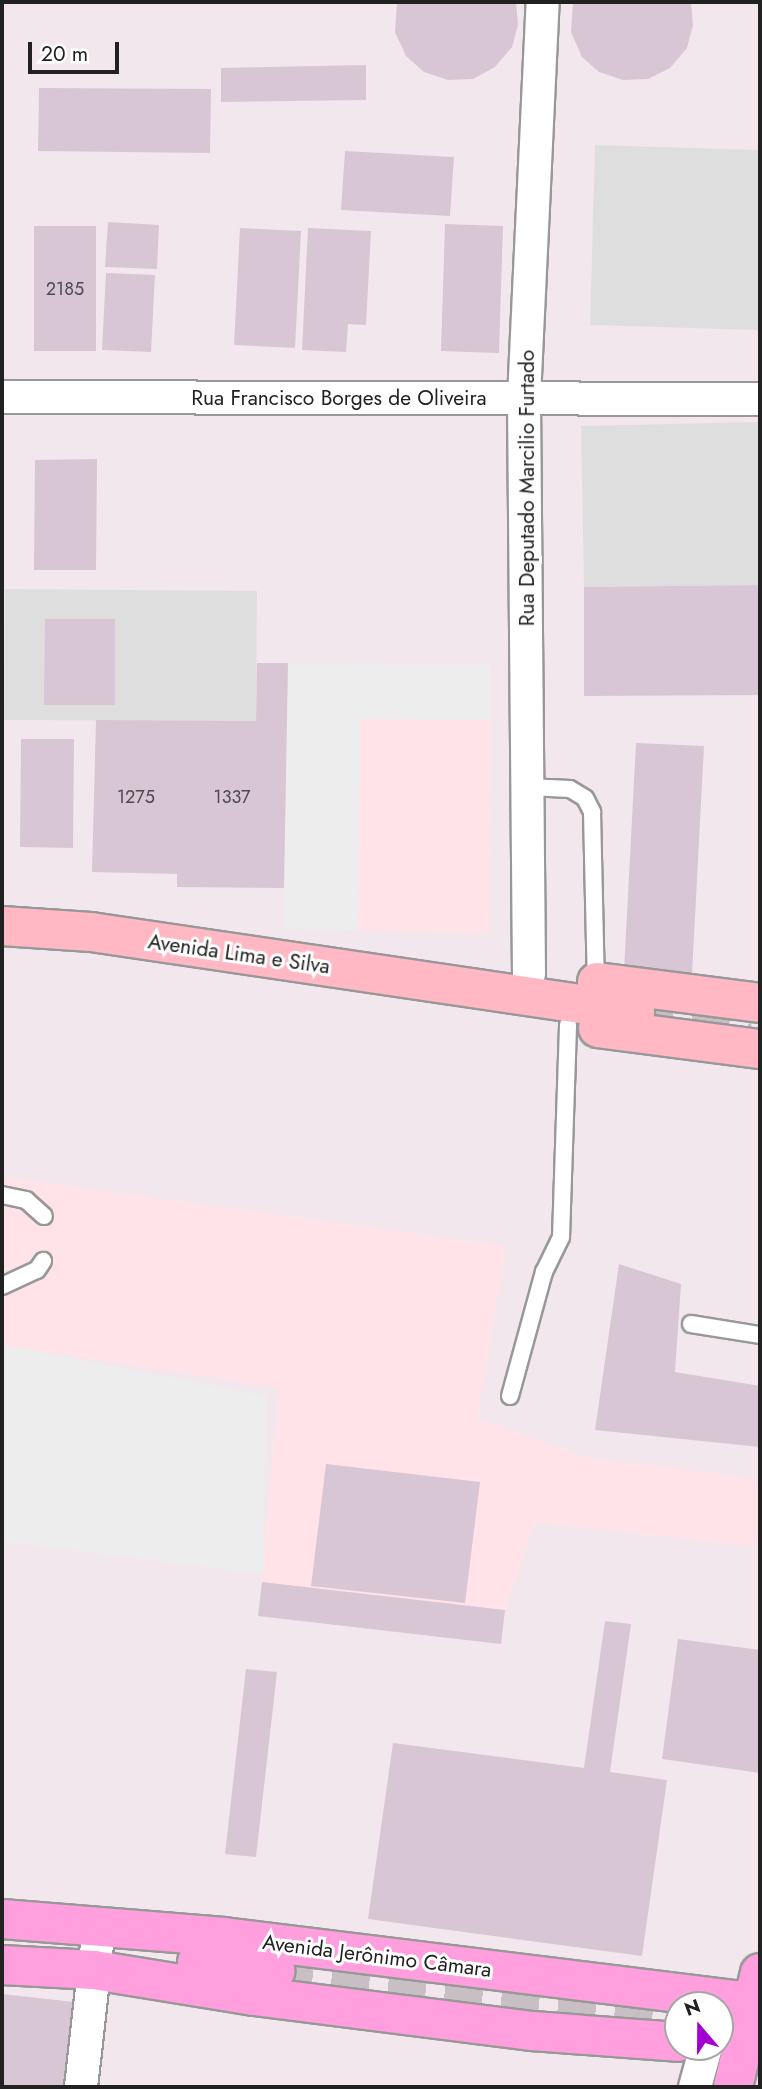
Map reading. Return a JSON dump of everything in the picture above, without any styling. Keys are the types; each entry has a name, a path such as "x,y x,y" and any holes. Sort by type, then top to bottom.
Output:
{"main road":[{"name":"Avenida Lima e Silva","path":"2,926 91,932 475,989 517,1014 568,1025 760,1049"},
{"name":"Avenida Lima e Silva","path":"475,989 529,974 760,1003"},
{"path":"475,989 635,1012"},
{"name":"Avenida Jerônimo Câmara","path":"2,1919 756,1987"},
{"path":"155,1931 192,1962"},
{"path":"134,1976 192,1962 275,1970"},
{"path":"2,1965 94,1970 254,1996 520,2029 664,2041"},
{"path":"734,2026 756,1987"},
{"path":"726,2061 733,2087"}],"street":[{"name":"Rua Deputado Marcilio Furtado","path":"529,974 524,398 543,2"},
{"name":"Rua Francisco Borges de Oliveira","path":"2,397 760,399"},
{"path":"81,2087 99,1926"},
{"path":"695,2087 713,2061"}],"lane":[{"path":"527,787 570,789 585,798 592,812 596,982"},
{"path":"510,1396 544,1272 561,1237 568,1025"},
{"path":"2,1195 26,1200 44,1216"},
{"path":"2,1286 37,1270 43,1261"},
{"path":"691,1324 760,1335"}],"shaded area":[{"path":"595,145 760,150 759,330 590,325"},
{"path":"760,422 760,585 584,587 581,426"},
{"path":"5,589 257,591 256,721 4,720"},
{"path":"288,663 490,665 490,720 360,719 358,930 284,929"},
{"path":"360,719 490,720 489,933 358,930"},
{"path":"3,1177 506,1246 477,1418 584,1457 760,1479 760,1547 535,1522 505,1610 262,1582 279,1388 2,1345"},
{"path":"2,1345 266,1396 263,1574 2,1541"}],"building":[{"path":"397,2 516,2 518,25 512,47 495,67 473,79 448,80 424,72 406,56 395,32"},
{"path":"573,2 691,2 693,25 687,48 670,68 648,79 623,80 599,72 582,57 571,32"},
{"path":"366,65 366,100 221,102 221,68"},
{"path":"39,88 211,89 210,153 38,151"},
{"path":"345,151 454,157 450,216 341,210"},
{"path":"108,222 159,225 157,269 105,267"},
{"path":"445,224 503,226 499,353 441,351"},
{"path":"34,226 96,226 96,351 34,351"},
{"path":"240,228 301,231 295,348 234,345"},
{"path":"308,228 371,231 366,325 348,324 346,352 302,350"},
{"path":"106,273 155,275 151,352 102,350"},
{"path":"97,459 96,570 34,570 35,460"},
{"path":"760,585 760,695 584,696 584,587"},
{"path":"45,619 115,619 115,705 44,705"},
{"path":"257,663 288,663 284,888 177,887 177,874 92,872 96,720 256,721"},
{"path":"21,739 74,739 73,848 20,847"},
{"path":"636,743 704,746 692,974 624,971"},
{"path":"619,1264 681,1284 675,1372 760,1386 760,1447 595,1430"},
{"path":"326,1464 480,1482 465,1603 311,1586"},
{"path":"262,1582 505,1610 501,1644 258,1616"},
{"path":"605,1621 631,1624 610,1772 667,1780 642,1956 368,1919 393,1743 584,1768"},
{"path":"678,1639 760,1650 760,1773 662,1759"},
{"path":"246,1669 277,1672 256,1857 225,1854"},
{"path":"2,1994 74,2002 64,2087 2,2087"}],"tunnel":[{"path":"635,1012 751,1029"},
{"path":"275,1971 664,2013"}]}
